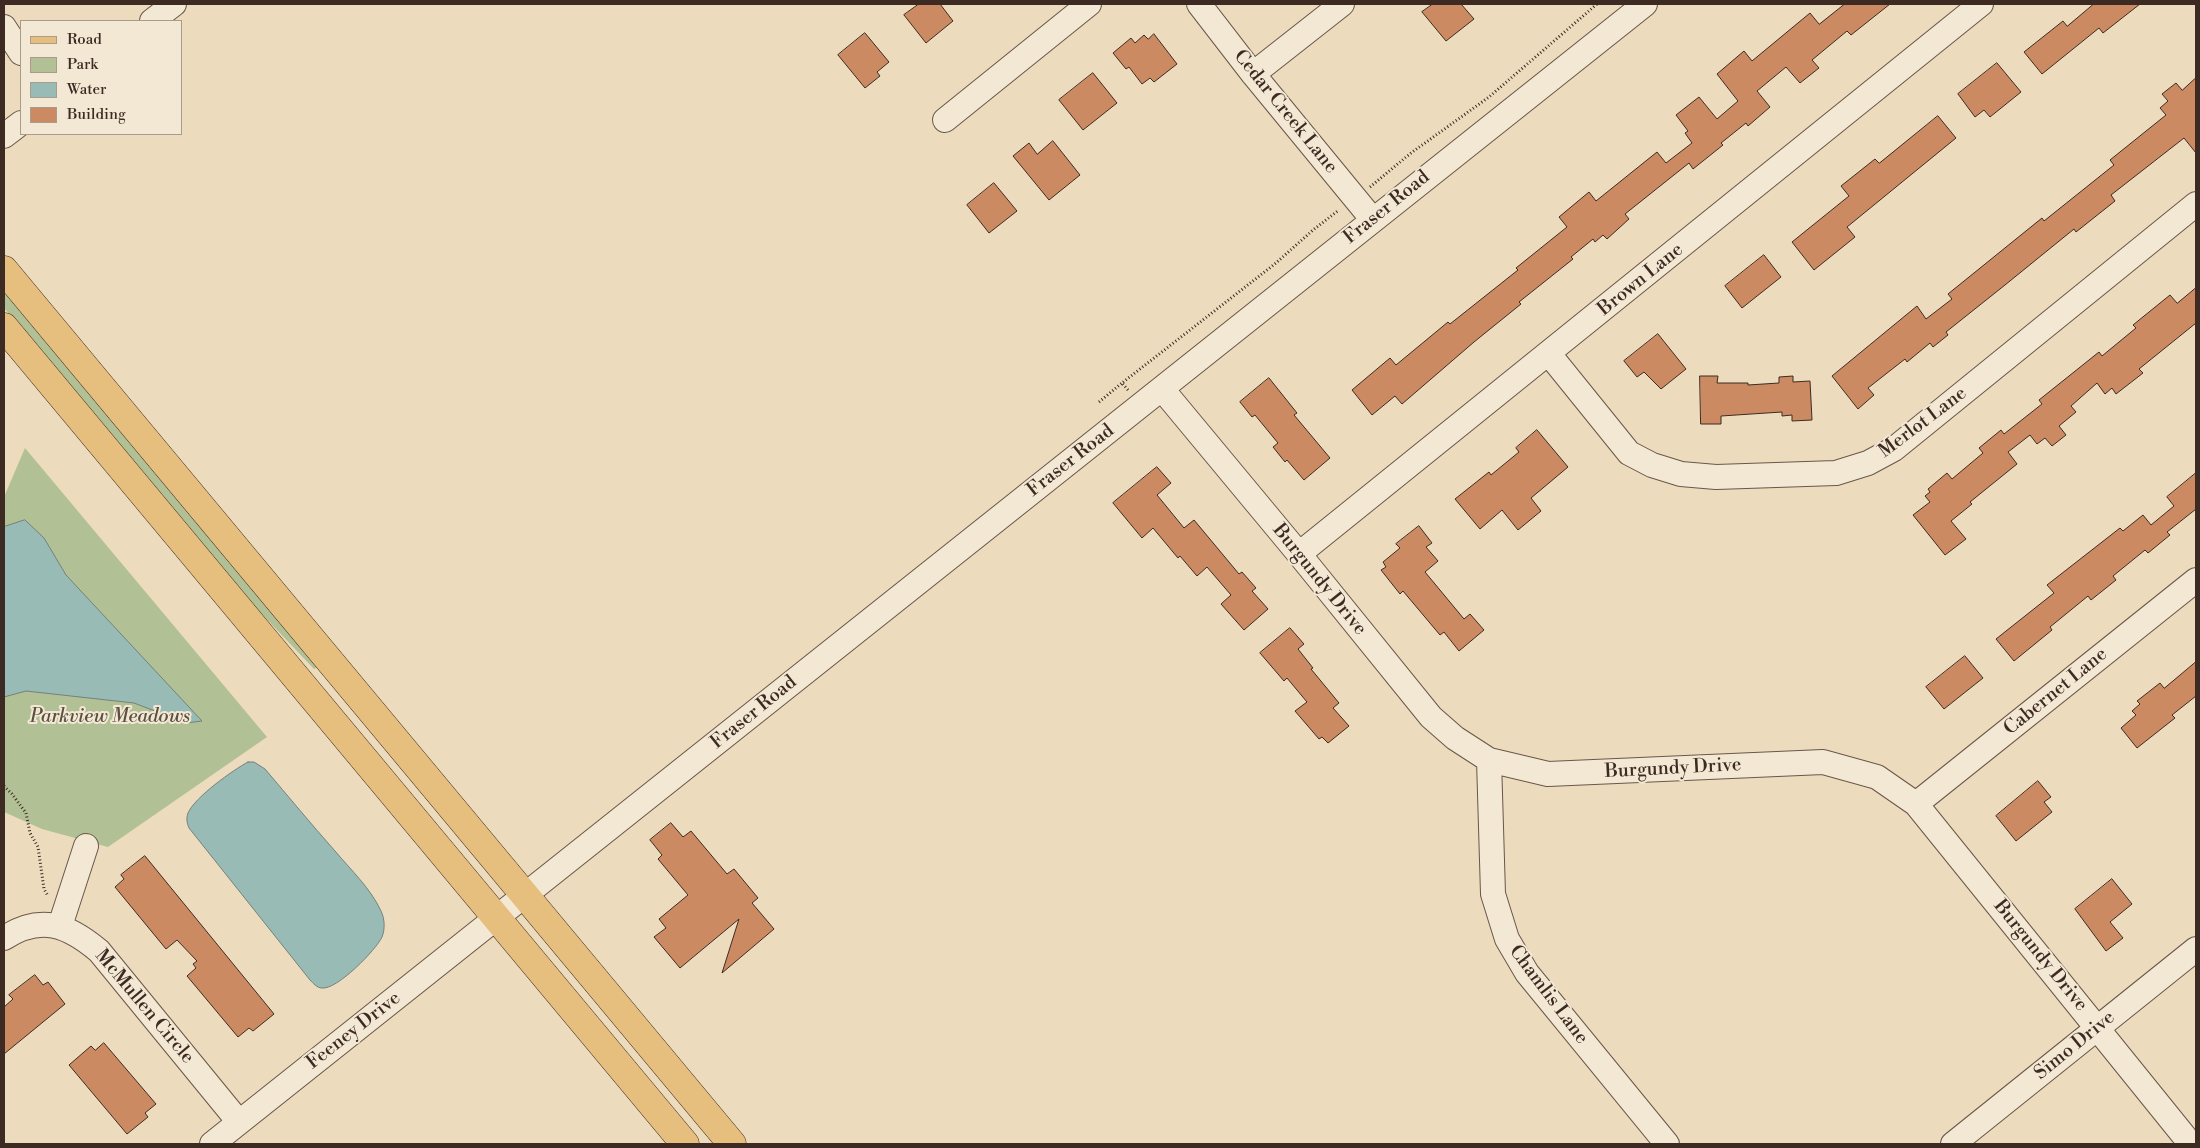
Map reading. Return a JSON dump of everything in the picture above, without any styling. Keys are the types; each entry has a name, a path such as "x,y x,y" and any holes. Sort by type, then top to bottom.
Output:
{"main road":[{"path":"4,270 732,1144"},
{"path":"4,328 685,1144"}],"street":[{"path":"153,20 174,4"},
{"path":"945,120 1089,4"},
{"name":"Cedar Creek Lane","path":"1199,4 1253,74 1373,220"},
{"path":"1253,74 1342,4"},
{"name":"Fraser Road","path":"497,918 1645,4"},
{"name":"Brown Lane","path":"1299,554 1981,4"},
{"path":"4,27 20,51"},
{"path":"4,136 20,124"},
{"name":"Merlot Lane","path":"1549,354 1629,453 1652,465 1681,474 1716,477 1836,473 1868,463 1894,449 2196,204"},
{"name":"Burgundy Drive","path":"1162,389 1431,716 1455,738 1489,760 1548,774 1823,762 1877,777 1916,804 2185,1137"},
{"name":"Cabernet Lane","path":"1916,804 2196,580"},
{"name":"Chamlis Lane","path":"1489,760 1493,894 1507,939 1527,973 1667,1144"},
{"path":"60,926 86,846"},
{"name":"Feeney Drive","path":"212,1144 497,918"},
{"name":"McMullen Circle","path":"4,938 23,927 46,924 60,926 84,939 99,951 239,1122"},
{"name":"Simo Drive","path":"1953,1144 2196,949"}],"path":[{"path":"1099,402 1122,383"},
{"path":"4,786 26,813 30,833 38,848 44,889 50,902"}],"green space":[{"path":"4,290 319,666 314,669 239,590 4,308"},
{"name":"Parkview Meadows","path":"25,448 267,737 108,847 42,829 4,812 4,497"}],"water":[{"path":"25,520 44,538 66,575 202,721 186,723 134,703 26,691 4,697 4,527"},
{"path":"248,762 254,762 265,769 360,880 372,895 382,914 384,931 378,943 355,968 329,987 318,987 310,980 188,826 188,813 198,799 224,777"}],"building":[{"path":"919,4 940,4 953,21 926,43 904,15"},
{"path":"1433,4 1461,4 1474,19 1446,41 1422,12"},
{"path":"1845,4 1890,4 1851,35 1847,31 1812,60 1819,68 1800,83 1786,67 1757,91 1770,107 1748,126 1746,123 1721,143 1723,145 1693,169 1689,163 1625,214 1629,219 1607,239 1603,235 1595,242 1593,239 1571,257 1573,259 1519,302 1521,304 1402,404 1395,396 1372,415 1352,390 1390,358 1396,365 1448,322 1450,324 1518,270 1516,268 1567,227 1559,217 1589,192 1596,201 1657,152 1666,163 1692,143 1685,133 1688,131 1676,115 1699,97 1717,119 1738,101 1717,74 1744,51 1752,61 1810,13 1819,24"},
{"path":"2094,4 2140,4 2103,33 2099,28 2042,74 2024,52 2063,21 2067,26"},
{"path":"865,33 889,62 877,72 880,76 865,88 838,55"},
{"path":"1154,34 1177,64 1154,82 1150,78 1142,84 1129,67 1126,69 1113,53 1131,38 1135,43 1144,35 1148,39"},
{"path":"1997,63 2021,92 1990,117 1984,110 1975,117 1958,94"},
{"path":"1093,73 1117,103 1083,130 1059,100"},
{"path":"2196,78 2196,153 2184,138 2111,195 2115,201 2076,232 2074,229 1946,332 1948,335 1933,347 1930,343 1907,362 1905,359 1868,388 1874,395 1858,409 1832,376 1917,306 1926,319 1952,299 1948,294 2042,218 2044,221 2114,165 2110,160 2166,115 2160,108 2168,101 2162,94 2176,83 2182,90"},
{"path":"1938,116 1956,138 1847,227 1855,237 1814,270 1792,242 1849,196 1841,186 1875,159 1879,163"},
{"path":"1053,141 1080,175 1049,200 1013,156 1029,143 1037,154"},
{"path":"994,183 1017,211 989,233 967,205"},
{"path":"1764,255 1781,277 1742,308 1725,286"},
{"path":"2196,288 2196,323 2139,369 2143,373 2116,394 2112,388 2105,394 2097,383 2071,406 2076,412 2059,426 2066,435 2052,446 2045,438 2037,444 2030,435 2008,452 2017,464 1970,502 1972,504 1951,521 1966,539 1945,555 1913,515 1930,502 1925,496 1930,492 1928,489 1947,473 1952,479 1983,453 1979,448 2001,430 2004,434 2042,404 2039,400 2099,352 2102,356 2136,328 2133,325 2170,295 2177,303"},
{"path":"1658,334 1686,369 1661,389 1644,372 1637,377 1624,361"},
{"path":"1700,376 1718,376 1717,383 1748,383 1748,385 1779,383 1779,377 1793,376 1793,382 1810,381 1812,420 1792,421 1792,415 1782,416 1782,412 1721,416 1721,424 1701,424"},
{"path":"1269,378 1297,413 1294,415 1330,458 1304,480 1287,460 1285,462 1273,447 1278,443 1255,415 1252,417 1240,402"},
{"path":"1537,430 1568,467 1531,498 1541,511 1518,530 1502,510 1480,529 1455,499 1489,472 1491,475 1519,452 1516,448"},
{"path":"1157,467 1171,483 1157,495 1184,528 1194,520 1239,574 1242,572 1256,588 1252,591 1268,609 1244,630 1221,604 1231,595 1207,567 1197,576 1180,556 1178,558 1153,528 1142,538 1113,503"},
{"path":"2196,473 2196,509 2167,532 2170,535 2148,553 2145,550 2113,576 2116,580 2091,600 2088,596 2050,627 2052,630 2014,661 1996,639 2054,593 2047,585 2120,528 2123,531 2143,515 2151,525 2174,506 2167,497"},
{"path":"1419,526 1432,543 1426,547 1438,561 1425,572 1464,619 1470,614 1484,630 1459,651 1444,632 1440,635 1403,591 1400,594 1381,570 1386,567 1383,562 1400,548 1396,544"},
{"path":"1290,628 1304,644 1298,649 1313,668 1311,669 1339,703 1333,708 1349,726 1328,743 1322,737 1319,739 1295,711 1307,702 1287,678 1284,681 1260,653"},
{"path":"1965,656 1983,678 1944,709 1926,687"},
{"path":"2196,662 2196,696 2172,715 2175,718 2137,748 2121,728 2136,715 2132,711 2140,704 2137,701 2160,683 2164,688"},
{"path":"2038,781 2051,797 2044,802 2052,812 2016,841 1996,816"},
{"path":"671,823 683,837 691,831 727,874 734,869 758,898 752,903 774,929 722,973 739,919 680,968 654,937 666,928 659,919 688,895 658,859 662,855 650,840"},
{"path":"145,856 274,1014 253,1031 249,1028 238,1037 187,976 196,968 193,964 197,961 177,940 166,949 115,887 124,879 121,875"},
{"path":"2112,879 2132,904 2110,922 2123,938 2106,951 2075,909"},
{"path":"35,975 43,985 48,982 65,1004 4,1054 4,1007 13,999 9,995"},
{"path":"104,1043 156,1104 145,1113 148,1117 127,1134 69,1065 91,1046 95,1050"}]}
